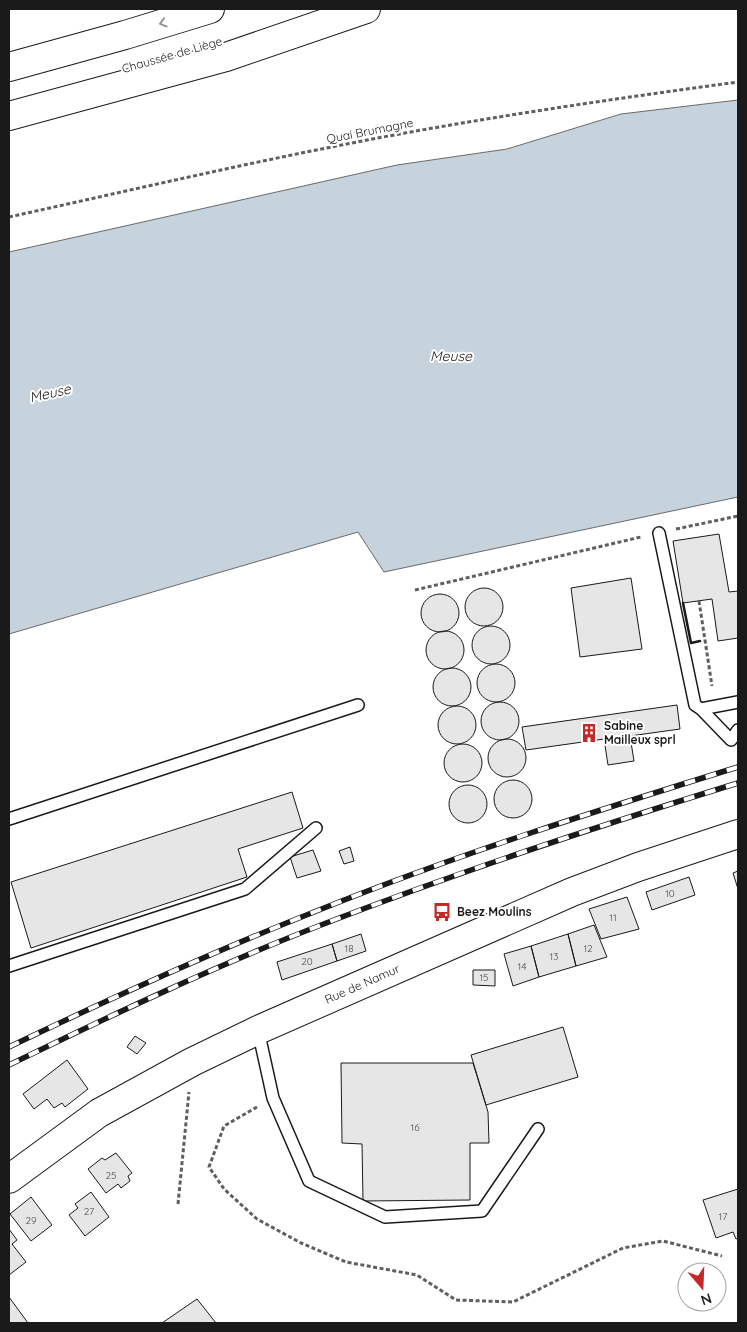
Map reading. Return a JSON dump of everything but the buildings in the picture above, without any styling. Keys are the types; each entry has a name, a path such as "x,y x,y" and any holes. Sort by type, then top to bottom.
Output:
{"main road":[{"path":"9,67 126,35 210,9"},
{"name":"Chaussée de Liège","path":"9,101 335,9"},
{"path":"9,116 226,57 366,9"},
{"name":"Rue de Namur","path":"9,1179 99,1113 192,1062 258,1030 572,892 638,867 738,834"}],"lane":[{"path":"659,533 695,705 732,740 738,730"},
{"path":"701,709 738,702"},
{"path":"9,818 358,705"},
{"path":"10,963 245,889 316,828"},
{"path":"258,1030 273,1098 309,1181 385,1217 482,1211 538,1129"}],"path":[{"name":"Quai Brumagne","path":"9,218 204,174 405,133 576,104 738,82"},
{"path":"415,590 722,518 738,516"},
{"path":"699,600 710,670"},
{"path":"178,1204 192,1062"},
{"path":"273,1098 224,1126 208,1167 224,1189 257,1220 301,1243 346,1262 417,1275 456,1300 513,1302 623,1248 663,1241 722,1256"}],"water":[{"name":"Meuse","path":"738,100 738,497 384,572 358,532 9,634 9,252 397,165 507,149 621,114"}],"railway":[{"path":"9,1047 198,960 366,891 524,835 738,767"},
{"path":"9,1065 203,974 321,925 424,886 528,850 738,783"}],"wall":[{"path":"683,603 691,643 700,641"}],"place":[{"name":"Sabine Mailleux sprl","path":"589,733"},
{"name":"Beez Moulins","path":"442,912"}]}
